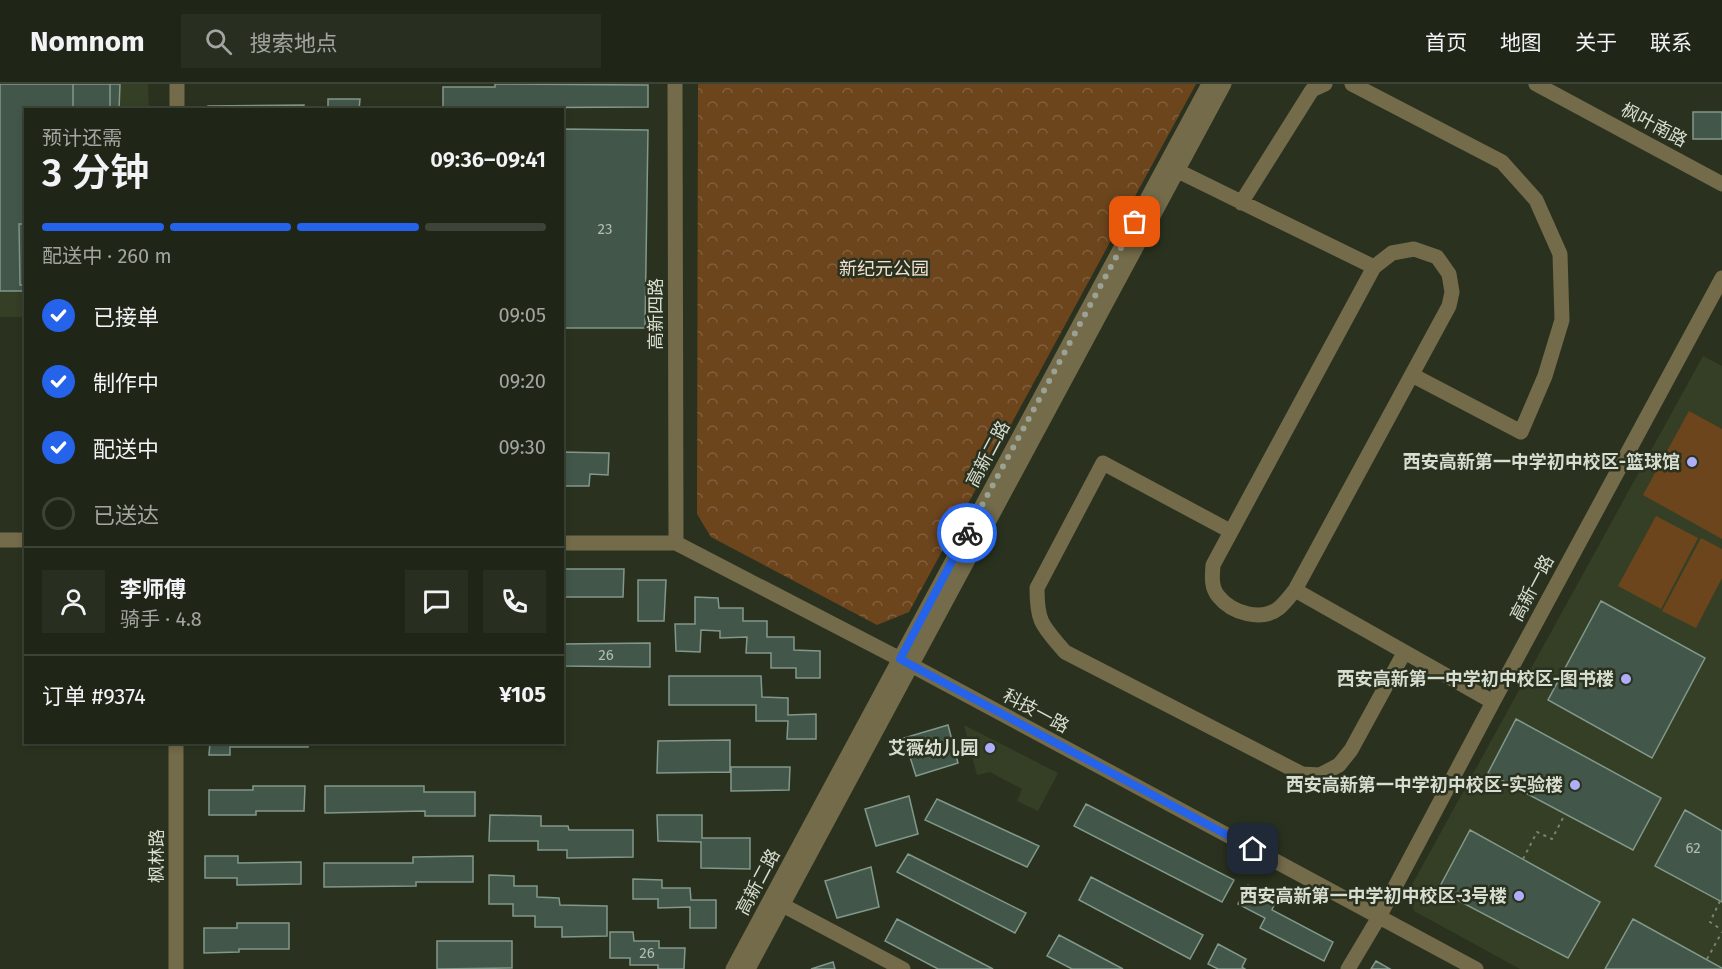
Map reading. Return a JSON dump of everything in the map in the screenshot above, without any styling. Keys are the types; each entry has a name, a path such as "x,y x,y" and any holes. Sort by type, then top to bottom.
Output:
{"street":[{"path":"177,84 177,108"},
{"name":"高新四路","path":"675,84 676,543"},
{"name":"高新二路","path":"748,969 777,902 1209,84"},
{"name":"高新二路","path":"905,662 1224,84"},
{"path":"1241,203 1312,90 1325,84"},
{"path":"1352,84 1502,162 1536,200 1560,254 1562,320 1545,376 1521,432 1412,375"},
{"name":"枫叶南路","path":"1536,84 1722,184"},
{"path":"1178,171 1374,267"},
{"path":"1414,249 1437,257 1449,274 1452,292 1449,306 1295,590 1278,609 1258,616 1233,609 1218,597 1211,581 1213,565 1374,267 1392,253 1414,249"},
{"name":"高新一路","path":"1348,969 1379,917 1722,278"},
{"path":"1230,531 1103,463 1037,588 1037,608 1042,625 1065,652 1302,774 1320,775 1339,765 1351,750 1404,653"},
{"path":"0,540 24,540"},
{"name":"科技一路","path":"564,543 676,543 905,662 1476,969"},
{"path":"1295,590 1493,702"},
{"name":"枫林路","path":"177,744 177,969"},
{"path":"777,902 903,969"},
{"name":"高新二路","path":"733,969 777,902"}],"path":[{"path":"1523,859 1538,832 1552,839 1565,814"},
{"path":"1707,959 1722,931 1710,922 1720,901"}],"shaded area":[{"path":"0,84 148,84 149,108 24,108 24,317 0,317"},
{"path":"1703,356 1722,366 1722,969 1520,969 1414,911 1408,892"},
{"name":"艾薇幼儿园","path":"964,725 1058,773 1038,811 1017,801 1022,789 990,772 977,775"}],"green space":[{"name":"新纪元公园","path":"698,84 1196,84 909,612 877,625 711,537 697,514"},
{"name":"西安高新第一中学初中校区-篮球馆","path":"1689,411 1722,429 1722,539 1643,495"},
{"path":"1656,516 1698,538 1661,609 1618,586"},
{"path":"1701,538 1722,549 1722,578 1696,628 1662,611"}],"building":[{"path":"0,84 120,84 119,108 24,108 24,291 0,291"},
{"path":"73,84 110,84 110,108 73,108"},
{"path":"495,84 648,85 648,107 443,108 443,87 495,87"},
{"path":"328,99 360,99 359,108 328,108"},
{"path":"304,105 304,108 208,108 208,106"},
{"path":"1693,112 1722,112 1722,139 1693,139"},
{"path":"564,129 648,130 645,328 564,328"},
{"path":"19,224 24,224 24,285 20,285"},
{"path":"564,452 609,453 608,475 590,474 589,486 564,486"},
{"path":"564,569 624,569 623,597 564,597"},
{"path":"638,580 666,580 664,621 638,621"},
{"path":"695,597 718,598 719,608 743,608 743,621 767,621 767,637 794,637 794,650 820,651 820,678 796,678 796,668 771,668 771,653 746,653 747,637 720,638 720,631 701,630 700,652 676,651 675,624 695,624"},
{"name":"西安高新第一中学初中校区-图书楼","path":"1601,601 1705,658 1652,758 1548,700"},
{"path":"650,643 650,667 564,666 564,644"},
{"path":"669,676 761,676 762,697 788,698 788,715 816,714 816,739 787,739 788,721 756,721 756,705 669,705"},
{"name":"西安高新第一中学初中校区-实验楼","path":"1516,719 1661,798 1633,850 1488,773"},
{"path":"948,725 958,763 916,776 904,738"},
{"path":"730,740 730,772 657,773 658,741"},
{"path":"210,744 308,744 308,747 230,747 230,755 209,755"},
{"path":"337,744 473,744 473,745"},
{"path":"731,767 790,767 789,790 731,791"},
{"path":"253,786 305,786 304,811 256,811 256,815 209,815 209,790 253,790"},
{"path":"325,786 424,786 424,792 475,792 475,816 425,816 425,811 325,813"},
{"path":"909,796 918,834 876,846 865,809"},
{"path":"937,799 1039,846 1027,867 925,820"},
{"path":"1086,804 1234,880 1222,902 1074,826"},
{"path":"1685,810 1722,831 1722,902 1655,866"},
{"path":"490,815 541,816 541,826 568,826 569,830 633,830 633,857 567,858 567,850 538,850 538,841 489,841"},
{"path":"657,815 702,815 702,838 750,838 750,869 701,868 701,842 658,841"},
{"name":"西安高新第一中学初中校区-3号楼","path":"1470,830 1600,902 1568,958 1438,890"},
{"path":"908,854 1026,913 1015,933 897,872"},
{"path":"205,856 238,856 238,863 301,862 301,884 237,885 237,878 205,878"},
{"path":"473,856 473,882 416,882 416,886 324,887 324,863 413,863 413,857"},
{"path":"871,867 879,907 837,918 825,881"},
{"path":"489,875 514,876 514,886 537,886 537,897 559,898 560,905 607,906 607,936 562,937 562,927 535,927 535,916 513,916 513,904 489,904"},
{"path":"1091,877 1203,935 1190,959 1079,900"},
{"path":"633,879 662,880 662,888 690,888 691,900 716,900 716,928 690,928 690,907 658,908 658,899 633,899"},
{"path":"1248,885 1276,900 1272,910 1333,942 1324,961 1260,928 1265,918 1238,904"},
{"path":"897,919 993,969 938,969 885,941"},
{"path":"1633,919 1722,968 1722,969 1605,969"},
{"path":"237,923 289,923 289,949 239,949 239,952 204,953 204,928 237,928"},
{"path":"610,932 633,932 634,941 659,941 659,948 685,948 684,969 658,969 658,965 630,965 630,958 610,958"},
{"path":"1059,935 1123,969 1072,969 1047,956"},
{"path":"437,941 512,941 512,968 437,969"},
{"path":"1218,944 1246,959 1242,967 1245,969 1218,969 1208,964"},
{"path":"1376,961 1390,969 1371,969"},
{"path":"833,962 835,969 811,969"}],"way so far":[{"path":"967,533 1135,222"}],"place":[{"name":"西安高新第一中学初中校区-篮球馆","path":"1692,462"},
{"name":"西安高新第一中学初中校区-图书楼","path":"1626,679"},
{"name":"艾薇幼儿园","path":"990,748"},
{"name":"西安高新第一中学初中校区-实验楼","path":"1575,785"},
{"name":"西安高新第一中学初中校区-3号楼","path":"1519,896"}],"route":[{"path":"967,533 900,659 1253,849"}]}
